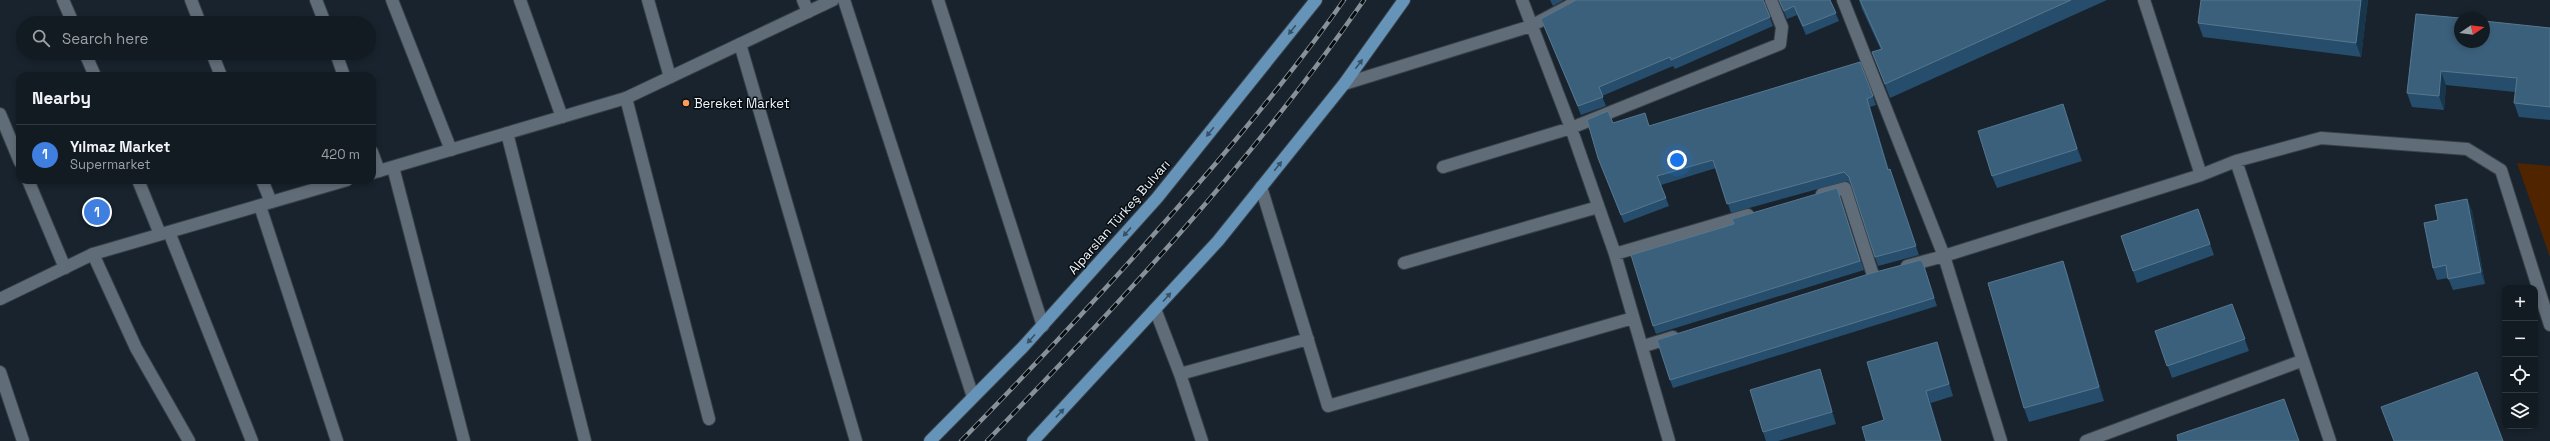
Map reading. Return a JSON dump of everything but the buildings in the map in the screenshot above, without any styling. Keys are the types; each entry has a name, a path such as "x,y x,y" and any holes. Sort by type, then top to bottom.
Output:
{"main road":[{"name":"Alparslan Türkeş Bulvarı","path":"930,441 1042,326 1158,198 1316,0"},
{"path":"1033,441 1218,241 1344,84 1404,0"}],"street":[{"path":"64,0 70,16"},
{"path":"191,0 197,16"},
{"path":"316,0 322,16"},
{"path":"392,0 451,150"},
{"path":"520,0 562,117"},
{"path":"648,0 670,77"},
{"path":"802,0 808,12"},
{"path":"376,172 626,98 833,0"},
{"path":"844,0 973,397"},
{"path":"938,0 1042,326"},
{"path":"1522,0 1571,128 1615,254 1633,318 1644,346 1669,441"},
{"path":"1344,84 1531,26 1580,0"},
{"path":"1443,167 1571,128 1780,44 1782,27 1771,0"},
{"path":"1843,0 1944,256 2001,441"},
{"path":"2144,0 2201,175"},
{"path":"740,44 856,441"},
{"path":"88,60 93,72"},
{"path":"215,60 219,72"},
{"path":"338,60 343,72"},
{"path":"626,98 709,420"},
{"path":"0,114 16,152"},
{"path":"507,133 585,441"},
{"path":"1859,279 1944,256 2201,175 2236,161 2321,138 2466,149 2501,170 2550,325"},
{"path":"2236,161 2301,361 2330,441"},
{"path":"393,167 464,441"},
{"path":"30,184 65,268"},
{"path":"140,184 165,233 252,441"},
{"path":"262,184 265,204 337,441"},
{"path":"0,299 93,254 333,184"},
{"path":"1261,187 1328,406 1633,318"},
{"path":"1806,199 1845,188 1874,275"},
{"path":"1404,263 1598,207"},
{"path":"1615,254 1760,212"},
{"path":"93,254 136,348 189,441"},
{"path":"1155,310 1180,374 1202,441"},
{"path":"1644,346 1688,332"},
{"path":"1180,374 1308,339"},
{"path":"2086,441 2109,437 2301,361"},
{"path":"0,372 22,441"}],"shaded area":[{"path":"2517,163 2550,166 2550,257"}],"railway":[{"path":"961,441 1091,304 1186,198 1314,42 1344,0"},
{"path":"987,441 1087,336 1232,173 1322,59 1364,0"}],"place":[{"name":"Bereket Market","path":"686,103"},
{"name":"Yılmaz Market","path":"97,212"}]}
